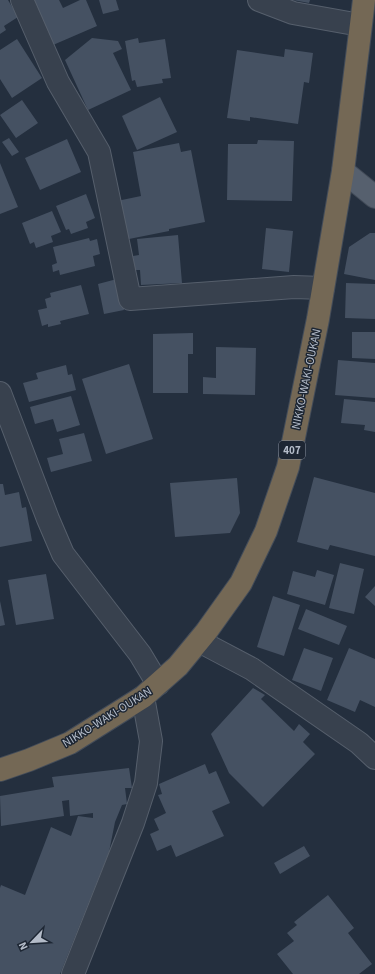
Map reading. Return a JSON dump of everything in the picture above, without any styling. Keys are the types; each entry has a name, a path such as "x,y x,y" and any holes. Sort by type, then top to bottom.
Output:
{"highway":[{"name":"NIKKO-WAKI-OUKAN","path":"0,770 70,743 150,691 178,666 199,641 241,583 266,531 288,467 318,319 343,171 364,0"}],"main road":[{"path":"343,171 375,197"}],"street":[{"path":"22,0 58,82 99,152 130,300 294,287 323,288"},
{"path":"259,0 293,13 360,25"},
{"path":"0,393 48,520 63,554 140,654 150,691 151,741 146,783 130,830 72,974"},
{"path":"199,641 252,669 374,755"}],"building":[{"path":"0,0 8,0 18,17 4,26 6,30 0,34"},
{"path":"34,0 59,0 63,8 80,0 86,0 97,26 53,45"},
{"path":"99,0 116,0 119,10 103,14"},
{"path":"293,0 310,0 309,3"},
{"path":"92,38 118,41 122,49 113,53 131,90 88,110 65,60"},
{"path":"138,38 139,43 165,39 171,78 162,79 163,83 137,87 135,80 132,81 125,41"},
{"path":"17,39 42,78 12,98 0,79 0,50"},
{"path":"285,49 313,53 309,83 304,82 298,124 250,117 250,121 227,118 237,50 284,57"},
{"path":"160,97 177,132 137,150 122,116"},
{"path":"22,100 38,123 16,138 0,115"},
{"path":"9,138 19,152 12,156 2,142"},
{"path":"67,139 81,172 40,190 25,158"},
{"path":"258,140 294,141 292,201 227,200 228,144 257,144"},
{"path":"179,143 181,152 191,150 205,222 124,240 117,201 141,196 133,152"},
{"path":"0,163 18,207 0,214"},
{"path":"86,194 95,218 86,222 88,228 71,234 69,229 66,230 56,206"},
{"path":"52,211 61,232 51,236 53,242 36,248 34,242 30,244 22,223"},
{"path":"266,228 293,231 289,272 262,269"},
{"path":"370,233 375,233 375,280 344,274 349,247"},
{"path":"178,235 182,283 141,285 140,270 134,270 133,256 139,255 137,239"},
{"path":"89,238 90,241 97,239 100,254 93,256 95,266 60,275 59,270 53,272 52,265 57,263 53,247"},
{"path":"117,279 124,310 104,314 98,284"},
{"path":"346,283 375,284 375,319 345,318"},
{"path":"81,285 89,314 60,321 61,324 48,327 48,324 42,326 38,310 47,308 45,299 51,297 50,293"},
{"path":"352,332 375,332 375,359 352,358"},
{"path":"193,333 193,354 188,354 188,393 153,393 153,334"},
{"path":"216,347 256,348 255,395 203,394 203,377 216,378"},
{"path":"338,360 375,363 375,398 335,395"},
{"path":"129,364 153,439 106,454 82,379"},
{"path":"66,365 68,375 72,374 76,390 29,402 23,383 38,379 36,373"},
{"path":"71,396 80,425 57,432 53,419 35,424 30,407"},
{"path":"344,399 375,402 375,432 364,430 365,425 341,423"},
{"path":"84,433 92,461 51,472 47,458 63,454 59,439"},
{"path":"314,477 375,493 375,556 330,545 328,550 297,542"},
{"path":"237,478 240,513 230,533 175,537 170,483"},
{"path":"0,484 3,484 5,495 19,492 22,508 26,507 32,541 0,547"},
{"path":"340,563 364,569 354,614 329,608"},
{"path":"317,570 334,575 325,605 287,594 293,571 315,577"},
{"path":"46,574 54,619 16,625 8,580"},
{"path":"375,586 375,606 365,597"},
{"path":"273,596 300,605 284,656 257,647"},
{"path":"0,601 5,625 0,626"},
{"path":"306,609 347,626 339,645 298,629"},
{"path":"304,648 333,658 321,691 292,680"},
{"path":"349,648 375,659 375,707 360,700 355,712 327,700"},
{"path":"253,688 265,695 261,699 294,731 299,724 310,734 303,742 315,754 263,807 229,773 211,734"},
{"path":"205,764 209,774 216,771 230,803 212,811 224,836 176,857 171,845 157,851 150,834 159,830 154,819 166,813 158,795 162,794 159,784"},
{"path":"129,768 132,788 125,788 127,804 122,805 115,822 109,852 60,974 0,974 1,885 25,895 51,827 71,836 78,816 93,818 93,813 70,816 69,800 62,801 64,816 1,826 0,796 54,787 52,777"},
{"path":"304,846 310,856 280,874 274,863"},
{"path":"328,895 354,928 348,933 372,964 359,974 293,974 277,954 294,941 287,933 297,925 294,922"}]}
